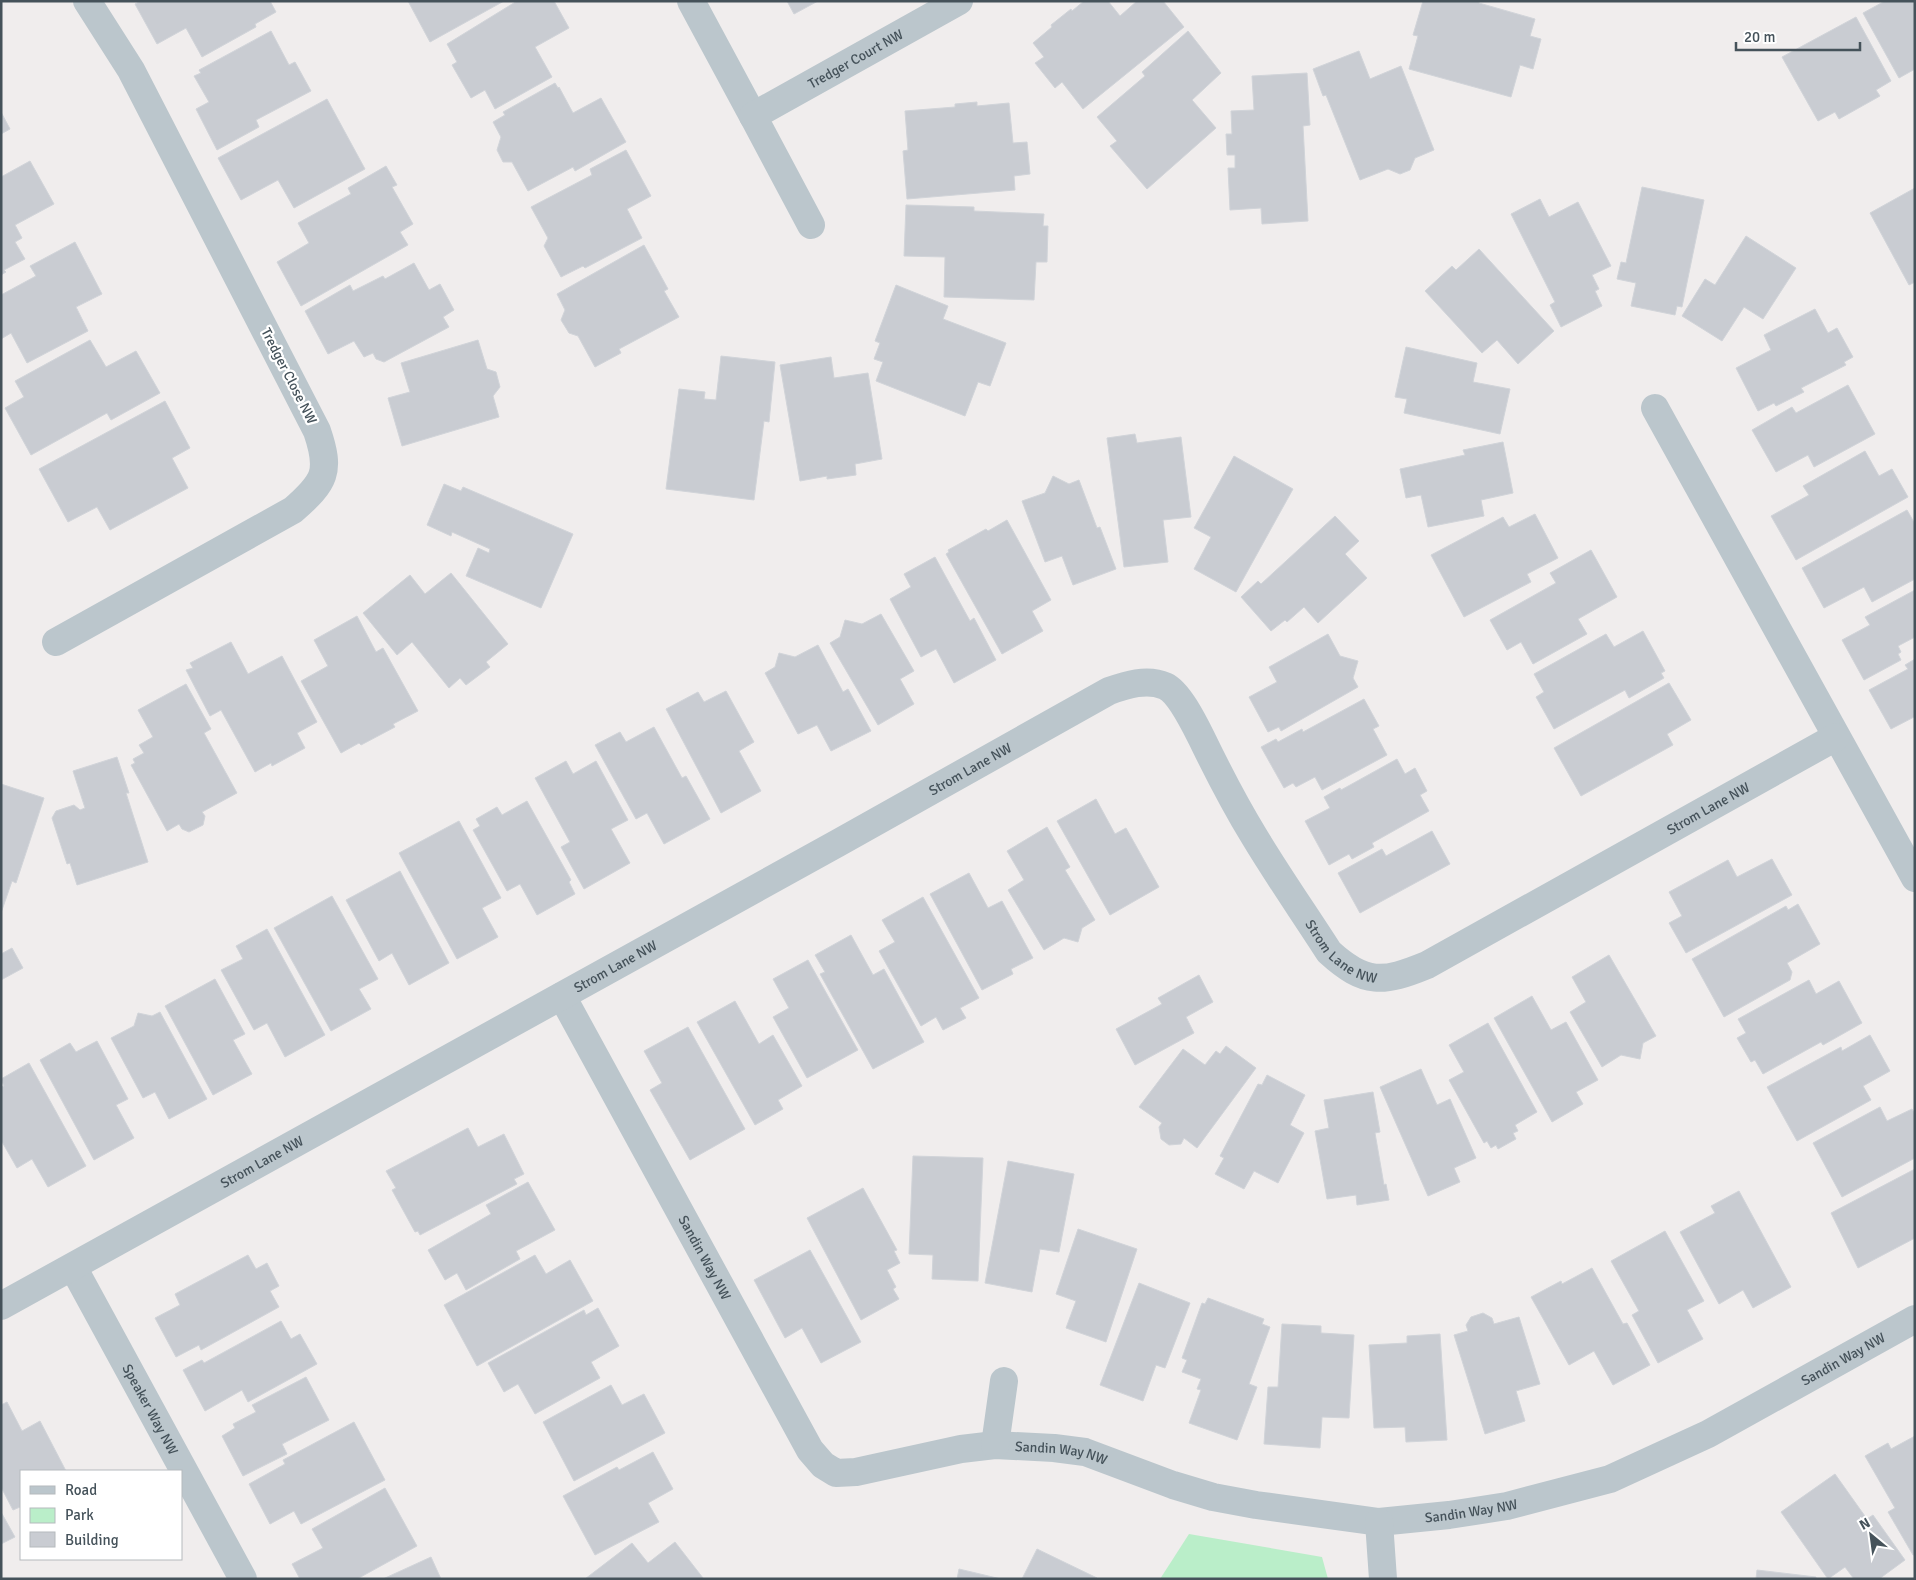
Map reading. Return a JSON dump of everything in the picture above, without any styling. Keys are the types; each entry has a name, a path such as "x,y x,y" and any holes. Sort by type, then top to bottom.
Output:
{"street":[{"name":"Tredger Close NW","path":"56,642 293,510 320,483 325,465 324,451 318,431 131,70 87,1"},
{"path":"691,1 811,226"},
{"name":"Tredger Court NW","path":"752,116 959,1"},
{"path":"1655,408 1915,878"},
{"name":"Strom Lane NW","path":"1,1306 1109,691 1130,684 1146,683 1166,686 1181,701 1254,836 1329,952 1343,964 1363,976 1382,979 1407,973 1427,965 1836,737"},
{"name":"Sandin Way NW","path":"562,996 810,1450 823,1465 836,1473 856,1472 961,1449 995,1445 1026,1445 1085,1452 1174,1485 1213,1497 1256,1505 1379,1522 1449,1515 1507,1506 1610,1479 1708,1434 1915,1319"},
{"name":"Speaker Way NW","path":"72,1267 243,1579"},
{"name":"Sandin Way NW","path":"995,1445 1004,1381"},
{"path":"1379,1522 1383,1579"}],"green space":[{"path":"1189,1534 1322,1557 1328,1579 1160,1579"}],"building":[{"path":"141,1 270,1 276,12 255,24 256,27 202,57 186,28 157,44 135,4"},
{"path":"408,1 504,1 430,42"},
{"path":"517,1 554,1 569,28 535,47 552,77 495,109 485,90 471,98 452,65 457,62 447,44"},
{"path":"787,1 818,1 794,14"},
{"path":"1084,1 1108,1 1120,16 1137,1 1163,1 1184,27 1083,109 1062,82 1055,88 1035,63 1044,57 1033,43 1052,27 1051,25"},
{"path":"1423,1 1479,1 1479,3 1535,19 1530,36 1541,39 1533,69 1520,65 1511,97 1409,69 1418,36 1413,35"},
{"path":"1885,1 1915,1 1915,69 1899,78 1863,13"},
{"path":"1856,17 1891,81 1876,90 1880,96 1839,119 1835,112 1818,121 1782,57"},
{"path":"271,31 289,65 295,62 311,91 256,120 259,127 217,150 196,109 209,102 194,76 201,73 199,70"},
{"path":"1188,31 1221,73 1192,100 1216,128 1147,189 1110,146 1117,141 1097,117 1145,76 1142,72"},
{"path":"1359,51 1370,79 1401,66 1434,150 1415,158 1410,170 1400,174 1388,169 1360,180 1326,95 1323,96 1313,69"},
{"path":"1307,73 1310,125 1303,126 1308,221 1262,224 1261,208 1230,210 1228,168 1235,168 1235,155 1227,155 1226,134 1232,134 1231,111 1254,110 1252,76"},
{"path":"555,83 573,113 601,98 626,142 575,171 573,167 528,191 512,162 503,162 497,150 501,137 493,122 505,115 503,112"},
{"path":"327,99 365,169 294,208 278,180 241,200 218,158"},
{"path":"977,102 977,106 1009,103 1013,143 1027,142 1030,174 1014,176 1015,190 907,199 903,151 908,150 905,111 955,107 955,104"},
{"path":"1,112 10,129 1,134"},
{"path":"626,150 651,196 627,209 642,238 585,268 583,266 561,277 544,246 548,238 531,207 592,175 590,169"},
{"path":"30,161 54,204 15,225 22,238 15,242 25,259 4,270 6,272 1,275 1,177"},
{"path":"386,166 397,185 392,187 413,224 400,232 408,245 301,306 277,262 309,243 298,223 351,194 348,188"},
{"path":"1642,187 1704,200 1682,307 1677,306 1675,315 1631,306 1636,283 1617,279 1621,262 1626,263"},
{"path":"1915,188 1915,282 1909,285 1870,213"},
{"path":"1540,199 1549,217 1578,202 1611,266 1592,275 1599,289 1595,291 1602,306 1561,327 1550,305 1555,302 1511,214"},
{"path":"906,205 974,207 974,211 1044,214 1043,226 1048,226 1047,262 1036,262 1034,300 944,297 945,257 904,256"},
{"path":"1746,236 1796,268 1763,319 1744,307 1722,341 1682,316 1705,279 1715,285"},
{"path":"75,242 102,294 76,307 88,331 27,363 11,333 1,339 1,295 36,276 30,266"},
{"path":"644,245 668,289 664,291 679,317 619,349 621,353 595,367 578,336 569,333 561,320 565,310 557,294"},
{"path":"1479,249 1554,331 1518,364 1497,340 1482,353 1425,291 1452,266 1456,270"},
{"path":"414,263 429,290 440,284 454,310 443,317 449,327 384,362 376,359 373,353 364,357 354,341 328,354 305,311 350,285 353,291 383,276 385,279"},
{"path":"896,285 948,306 943,319 1006,343 990,386 978,382 965,416 876,381 883,362 874,359 880,343 875,341"},
{"path":"1815,309 1828,333 1837,328 1853,357 1844,362 1846,365 1801,388 1804,392 1776,406 1774,403 1758,411 1736,368 1771,350 1764,335"},
{"path":"90,340 106,367 136,351 160,393 111,420 107,413 31,455 5,408 24,397 15,381"},
{"path":"478,340 487,369 496,372 500,387 493,396 499,417 402,446 388,398 410,392 401,363"},
{"path":"1406,347 1477,363 1473,382 1510,389 1500,434 1404,413 1407,399 1395,397"},
{"path":"721,356 775,362 769,422 764,421 754,500 666,489 679,389 705,392 704,399 716,400"},
{"path":"831,357 834,378 868,373 882,459 855,464 856,475 827,479 827,476 800,481 780,365"},
{"path":"1848,385 1875,434 1814,467 1808,455 1776,472 1752,430 1792,407 1796,413"},
{"path":"165,401 190,448 172,458 188,488 110,530 97,507 68,522 39,469"},
{"path":"1135,434 1137,443 1181,437 1191,517 1163,520 1168,562 1124,567 1107,438"},
{"path":"1503,442 1513,493 1481,500 1484,516 1428,527 1421,495 1406,498 1400,469 1465,455 1463,450"},
{"path":"1865,451 1879,476 1892,469 1908,497 1796,560 1771,516 1809,495 1803,486"},
{"path":"1234,456 1293,489 1236,592 1194,569 1211,537 1194,528"},
{"path":"1053,476 1069,484 1079,480 1097,528 1100,527 1116,569 1073,585 1062,556 1045,562 1022,501 1045,493"},
{"path":"444,484 461,491 463,487 573,534 541,608 466,576 478,548 489,553 490,549 452,532 451,536 427,525"},
{"path":"1907,510 1915,524 1915,579 1872,602 1864,587 1824,608 1802,568"},
{"path":"1535,514 1558,558 1527,574 1531,582 1464,617 1431,555 1503,517 1509,527"},
{"path":"1335,516 1359,541 1345,554 1367,578 1318,623 1304,607 1287,622 1285,620 1271,631 1241,597 1258,581 1261,584"},
{"path":"1007,520 1051,600 1032,611 1043,631 1002,654 946,554 949,552 948,550"},
{"path":"1591,550 1617,597 1578,619 1587,634 1533,664 1521,642 1507,650 1490,620 1556,583 1550,573"},
{"path":"935,557 970,621 974,618 996,660 954,683 936,649 921,657 890,599 911,587 904,574"},
{"path":"451,573 508,644 486,662 490,667 466,685 460,678 449,688 412,642 397,655 363,613 410,575 425,594"},
{"path":"1915,590 1915,637 1898,646 1901,652 1898,654 1901,660 1864,680 1842,640 1870,625 1865,617"},
{"path":"881,614 914,671 900,679 914,704 878,725 830,643 840,637 845,620 862,624"},
{"path":"357,616 376,652 383,648 418,711 393,724 395,727 341,753 301,681 328,666 314,640"},
{"path":"1643,631 1665,671 1661,673 1664,678 1629,698 1625,690 1554,729 1536,697 1544,692 1534,674 1606,634 1614,647"},
{"path":"1328,634 1340,656 1358,661 1353,678 1358,687 1281,731 1279,727 1268,732 1249,697 1277,682 1269,667"},
{"path":"231,642 248,674 282,656 317,722 297,733 305,748 272,766 271,763 255,772 221,710 210,716 186,670 193,668 190,663"},
{"path":"818,645 843,692 848,689 871,731 831,751 817,725 798,734 765,673 775,667 779,653 795,657"},
{"path":"1915,659 1915,718 1891,729 1869,690 1908,669 1905,665"},
{"path":"1669,683 1691,720 1667,734 1673,745 1581,796 1554,748"},
{"path":"186,684 211,729 204,733 237,793 202,812 205,816 203,825 189,832 182,829 179,824 167,831 131,765 135,763 133,759 144,753 139,745 153,737 138,710"},
{"path":"726,691 754,742 739,751 761,791 721,813 666,709 698,692 704,702"},
{"path":"1364,699 1379,726 1373,729 1387,755 1322,790 1315,777 1296,787 1293,783 1284,788 1261,747 1276,739 1278,742 1302,729 1303,732"},
{"path":"654,727 682,778 686,776 710,819 664,844 647,813 636,819 595,745 620,732 626,742"},
{"path":"117,757 129,793 126,793 148,862 77,885 70,863 67,864 52,818 56,811 74,805 80,810 85,808 73,771"},
{"path":"1397,759 1405,774 1415,768 1427,791 1420,795 1429,811 1372,843 1374,847 1352,859 1349,854 1329,865 1305,821 1330,808 1324,797 1340,788 1341,790"},
{"path":"566,761 573,774 596,761 628,820 611,829 630,863 584,889 561,847 570,842 535,778"},
{"path":"1,784 44,798 16,883 12,881 1,913"},
{"path":"1096,799 1115,834 1126,828 1159,887 1110,915 1057,821"},
{"path":"527,801 571,880 569,882 575,894 537,915 520,884 507,891 473,830 480,826 476,819 497,807 502,815"},
{"path":"459,821 501,898 482,908 498,937 457,959 399,853"},
{"path":"1047,827 1070,867 1065,870 1095,920 1082,928 1078,942 1064,938 1044,950 1008,890 1024,880 1007,851"},
{"path":"1432,831 1450,864 1360,913 1338,873 1382,849 1386,856"},
{"path":"1772,859 1792,895 1686,953 1669,923 1682,916 1669,892 1728,860 1737,877"},
{"path":"400,871 449,963 409,985 392,953 379,961 346,900"},
{"path":"969,873 988,908 1002,901 1033,958 1011,969 1013,974 982,990 930,894"},
{"path":"332,896 378,979 359,989 371,1009 331,1031 274,928"},
{"path":"923,897 979,998 960,1008 966,1018 943,1030 936,1017 921,1026 879,951 895,942 882,920"},
{"path":"1798,904 1820,944 1787,963 1792,972 1790,980 1724,1017 1692,959 1786,906 1788,910"},
{"path":"267,929 325,1035 285,1057 267,1023 254,1030 221,970 243,959 236,946"},
{"path":"851,935 873,975 884,969 924,1042 873,1069 820,974 825,972 815,955"},
{"path":"12,948 23,968 1,980 1,954"},
{"path":"1609,955 1656,1036 1643,1043 1640,1059 1621,1055 1602,1067 1570,1012 1586,1002 1572,977"},
{"path":"808,960 858,1050 807,1078 773,1017 789,1008 773,979"},
{"path":"1199,975 1213,1002 1186,1017 1194,1033 1135,1065 1116,1029 1162,1004 1158,998"},
{"path":"215,979 245,1034 233,1040 252,1074 213,1095 165,1006"},
{"path":"1809,980 1816,994 1839,981 1862,1023 1823,1045 1821,1042 1763,1074 1755,1060 1751,1062 1737,1038 1746,1033 1738,1019"},
{"path":"1532,996 1551,1030 1566,1022 1598,1080 1576,1092 1583,1104 1552,1122 1494,1018"},
{"path":"735,1001 759,1044 773,1035 802,1086 778,1100 783,1109 755,1125 697,1022"},
{"path":"160,1012 207,1099 169,1119 155,1092 143,1098 111,1038 134,1026 138,1013 152,1016"},
{"path":"1488,1023 1537,1112 1515,1125 1518,1131 1513,1133 1516,1139 1498,1149 1496,1145 1491,1148 1487,1141 1484,1143 1449,1080 1464,1072 1449,1045"},
{"path":"688,1027 745,1129 690,1160 650,1090 662,1083 644,1051"},
{"path":"1870,1035 1890,1071 1863,1086 1871,1100 1797,1141 1767,1087 1841,1047 1842,1051"},
{"path":"97,1041 128,1099 116,1105 134,1138 94,1160 40,1060 70,1043 76,1052"},
{"path":"1226,1046 1256,1068 1197,1148 1184,1138 1181,1144 1169,1145 1161,1139 1159,1127 1162,1123 1139,1107 1183,1049 1205,1065 1216,1051 1220,1054"},
{"path":"29,1063 86,1166 48,1187 32,1159 17,1168 1,1140 1,1087 4,1086 1,1079"},
{"path":"1421,1069 1437,1105 1450,1099 1476,1158 1454,1168 1460,1182 1428,1196 1380,1087"},
{"path":"1267,1075 1305,1095 1290,1125 1304,1133 1278,1183 1254,1171 1244,1189 1215,1174 1224,1158 1220,1156 1258,1084 1262,1085"},
{"path":"1373,1092 1380,1132 1375,1133 1384,1185 1386,1184 1389,1200 1357,1205 1356,1195 1327,1199 1315,1131 1329,1128 1324,1100"},
{"path":"1880,1107 1887,1121 1912,1109 1915,1114 1915,1158 1842,1197 1813,1143"},
{"path":"468,1128 478,1147 504,1134 524,1174 514,1179 517,1184 420,1235 418,1231 415,1232 392,1190 396,1188 386,1171"},
{"path":"913,1156 983,1158 978,1281 932,1279 933,1255 909,1254"},
{"path":"1008,1161 1074,1174 1059,1252 1040,1249 1032,1292 985,1283"},
{"path":"1915,1169 1915,1238 1858,1268 1831,1213"},
{"path":"528,1182 555,1230 516,1251 520,1259 466,1290 457,1273 445,1280 428,1250 491,1214 486,1205"},
{"path":"863,1188 897,1250 894,1251 900,1263 887,1270 896,1287 893,1289 899,1299 861,1320 807,1218"},
{"path":"1739,1191 1791,1287 1753,1308 1743,1290 1719,1304 1680,1232 1715,1213 1711,1206"},
{"path":"1078,1229 1137,1249 1106,1342 1066,1328 1076,1301 1056,1294"},
{"path":"1665,1231 1704,1301 1687,1310 1703,1339 1658,1363 1632,1315 1639,1311 1611,1261"},
{"path":"810,1250 861,1342 821,1363 802,1328 785,1338 754,1280"},
{"path":"248,1255 256,1269 267,1263 279,1286 270,1291 279,1307 201,1350 199,1345 176,1357 155,1318 180,1305 175,1294"},
{"path":"535,1255 546,1274 570,1260 593,1301 477,1366 444,1305"},
{"path":"1592,1268 1623,1324 1627,1323 1650,1365 1613,1385 1594,1351 1569,1365 1531,1297 1561,1281 1562,1284"},
{"path":"1139,1283 1190,1303 1165,1368 1156,1365 1143,1401 1100,1385"},
{"path":"1208,1298 1264,1319 1262,1324 1270,1327 1249,1384 1257,1387 1237,1440 1189,1423 1201,1390 1197,1389 1201,1379 1182,1372 1187,1360 1182,1358 1202,1303 1205,1304"},
{"path":"598,1308 619,1346 591,1362 600,1378 535,1414 518,1384 504,1392 488,1363 584,1310 586,1315"},
{"path":"1483,1313 1492,1318 1494,1324 1519,1317 1540,1384 1516,1391 1525,1421 1485,1434 1454,1335 1468,1331 1466,1325 1471,1317"},
{"path":"281,1321 291,1339 300,1334 317,1364 248,1402 242,1390 205,1411 183,1370 202,1360 204,1363"},
{"path":"1282,1324 1321,1326 1321,1333 1354,1335 1349,1418 1322,1417 1320,1448 1264,1444 1268,1387 1278,1387"},
{"path":"1440,1334 1447,1440 1406,1442 1405,1427 1374,1428 1369,1345 1407,1343 1407,1336"},
{"path":"306,1377 329,1420 282,1444 287,1454 243,1476 222,1436 235,1428 233,1424 256,1412 252,1405"},
{"path":"611,1385 622,1405 644,1394 665,1433 574,1481 543,1422"},
{"path":"7,1402 22,1431 40,1421 65,1470 20,1470 20,1507 13,1510 1,1487 1,1405"},
{"path":"354,1422 385,1480 301,1524 294,1511 270,1524 249,1484 285,1464 283,1460"},
{"path":"1915,1436 1915,1555 1913,1555 1888,1512 1895,1508 1865,1456 1888,1443 1891,1449"},
{"path":"653,1452 673,1489 648,1503 659,1522 595,1555 563,1496 617,1467 619,1470"},
{"path":"1835,1474 1867,1519 1873,1515 1905,1560 1879,1579 1854,1579 1845,1567 1828,1579 1781,1512"},
{"path":"385,1488 417,1546 357,1579 300,1579 292,1564 323,1548 312,1529"},
{"path":"1,1512 15,1537 1,1544"},
{"path":"675,1542 702,1579 585,1579 632,1543 648,1563"},
{"path":"1037,1549 1097,1578 1022,1579"},
{"path":"431,1557 441,1579 383,1579"},
{"path":"959,1569 1001,1579 957,1579"},
{"path":"1757,1570 1816,1577 1816,1579 1756,1579"}]}
